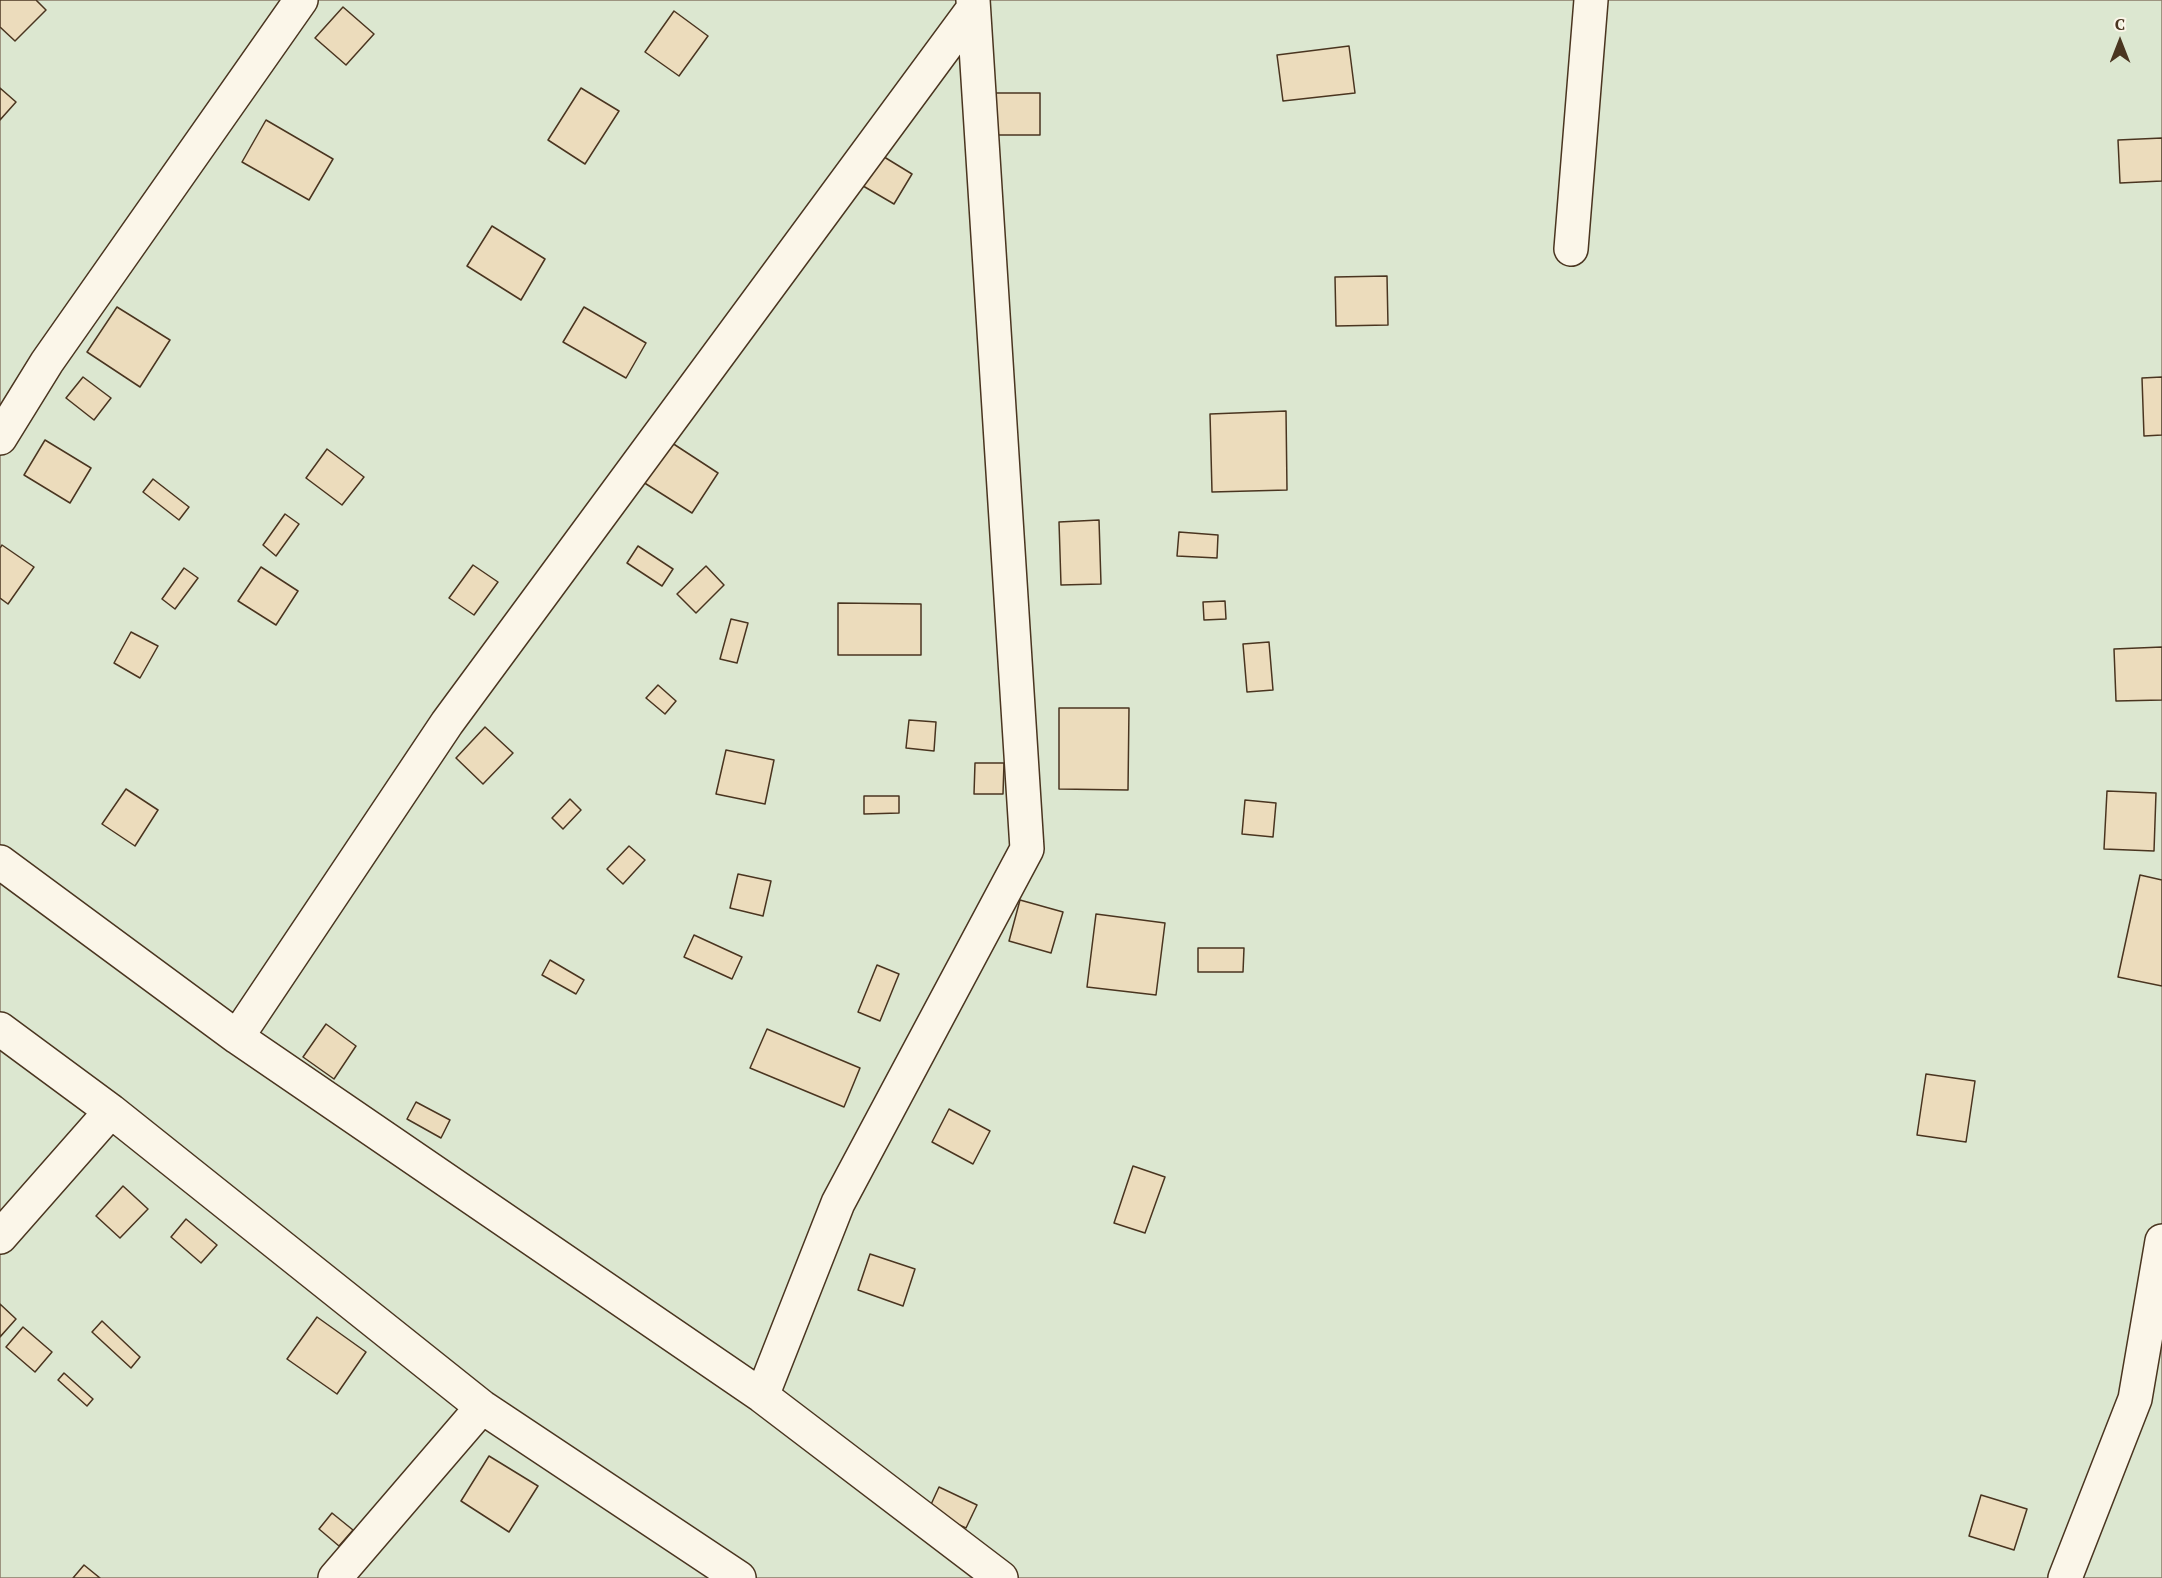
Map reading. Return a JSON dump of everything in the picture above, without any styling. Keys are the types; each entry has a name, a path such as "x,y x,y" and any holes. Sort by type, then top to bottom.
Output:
{"street":[{"path":"0,438 47,362 301,0"},
{"path":"1571,249 1591,0"},
{"path":"237,1037 447,723 973,4"},
{"path":"762,1396 838,1203 1027,849 973,4"},
{"path":"0,862 237,1037 762,1396 1001,1578"},
{"path":"0,1029 111,1111 482,1407 724,1574"},
{"path":"0,1237 111,1111"},
{"path":"2065,1578 2136,1399 2162,1241"},
{"path":"335,1578 482,1407"}],"green space":[{"path":"0,0 2162,0 2162,1578 0,1578"}],"building":[{"path":"0,0 36,0 46,10 15,41 0,27"},
{"path":"343,7 374,34 346,65 315,38"},
{"path":"674,11 708,36 679,76 645,52"},
{"path":"1349,46 1355,93 1283,101 1277,55"},
{"path":"0,88 16,102 0,120"},
{"path":"581,88 619,111 585,164 548,140"},
{"path":"992,93 1040,93 1040,135 992,135"},
{"path":"266,120 333,159 309,200 242,162"},
{"path":"2162,138 2162,181 2120,183 2118,140"},
{"path":"876,152 912,174 894,204 858,183"},
{"path":"492,226 545,259 521,300 467,266"},
{"path":"1387,276 1388,325 1336,326 1335,277"},
{"path":"117,307 170,340 140,387 87,352"},
{"path":"584,307 646,343 626,378 563,342"},
{"path":"83,377 111,398 94,420 66,398"},
{"path":"2162,377 2162,435 2144,436 2142,378"},
{"path":"1286,411 1287,490 1212,492 1210,414"},
{"path":"45,440 91,468 70,503 24,475"},
{"path":"669,441 718,473 692,513 643,482"},
{"path":"327,449 364,477 342,505 306,478"},
{"path":"153,479 189,507 179,520 143,492"},
{"path":"285,514 299,524 276,556 263,545"},
{"path":"1099,520 1101,584 1061,585 1059,522"},
{"path":"1179,532 1218,535 1217,558 1177,556"},
{"path":"2,545 34,567 8,604 0,598 0,548"},
{"path":"638,546 673,569 662,586 627,563"},
{"path":"473,565 498,582 474,615 449,598"},
{"path":"706,566 724,585 696,613 677,594"},
{"path":"261,567 298,591 276,625 238,601"},
{"path":"184,568 198,578 175,609 162,599"},
{"path":"1225,601 1226,619 1204,620 1203,602"},
{"path":"838,603 921,604 921,655 838,655"},
{"path":"731,619 748,623 737,663 720,659"},
{"path":"131,632 158,646 140,678 114,663"},
{"path":"1269,642 1273,690 1247,692 1243,644"},
{"path":"2162,647 2162,700 2116,701 2114,649"},
{"path":"658,685 676,701 665,714 646,698"},
{"path":"1059,708 1129,708 1128,790 1059,789"},
{"path":"909,720 936,722 934,751 906,748"},
{"path":"485,727 513,753 483,784 456,758"},
{"path":"726,750 774,760 765,804 716,794"},
{"path":"975,763 1004,763 1003,794 974,794"},
{"path":"126,789 158,810 135,846 102,824"},
{"path":"2107,791 2156,793 2154,851 2104,849"},
{"path":"864,796 899,796 899,813 864,814"},
{"path":"570,799 581,810 563,829 552,818"},
{"path":"1245,800 1276,803 1273,837 1242,834"},
{"path":"629,846 645,860 623,884 607,869"},
{"path":"738,874 771,881 763,916 730,908"},
{"path":"2140,875 2162,880 2162,986 2118,977"},
{"path":"1020,900 1063,912 1051,953 1009,941"},
{"path":"1096,914 1165,923 1156,995 1087,987"},
{"path":"694,935 742,957 732,979 684,957"},
{"path":"1198,948 1244,948 1243,972 1198,972"},
{"path":"550,960 584,980 576,994 542,975"},
{"path":"877,965 899,974 880,1021 858,1012"},
{"path":"326,1024 356,1046 334,1079 303,1057"},
{"path":"767,1029 860,1068 844,1107 750,1068"},
{"path":"1926,1074 1975,1081 1966,1142 1917,1135"},
{"path":"416,1102 450,1120 441,1138 407,1119"},
{"path":"949,1109 990,1131 973,1164 932,1142"},
{"path":"1133,1166 1165,1177 1145,1233 1114,1223"},
{"path":"123,1186 148,1209 120,1238 96,1216"},
{"path":"186,1219 217,1245 201,1263 171,1237"},
{"path":"870,1254 915,1269 903,1306 858,1290"},
{"path":"0,1304 16,1319 0,1337"},
{"path":"317,1317 366,1352 337,1394 287,1359"},
{"path":"102,1321 140,1357 131,1368 92,1332"},
{"path":"23,1327 52,1352 35,1372 6,1347"},
{"path":"64,1373 93,1399 87,1406 58,1380"},
{"path":"489,1456 538,1486 509,1532 461,1501"},
{"path":"939,1487 977,1505 966,1528 928,1511"},
{"path":"1981,1495 2027,1509 2014,1550 1969,1536"},
{"path":"332,1513 353,1530 339,1546 319,1529"},
{"path":"84,1565 100,1578 73,1578"}]}
